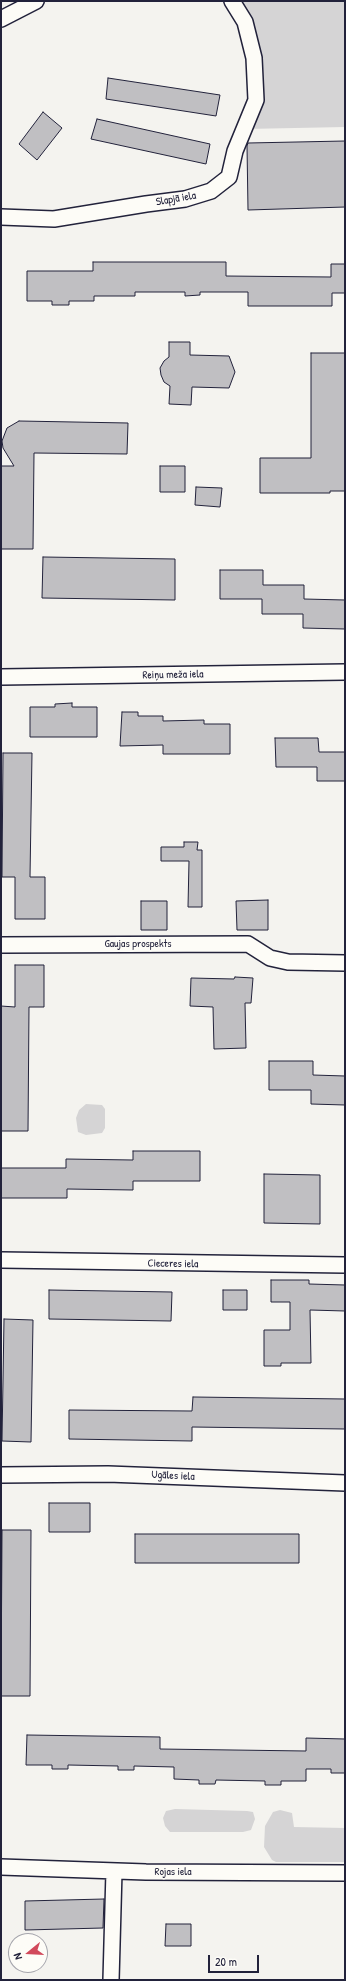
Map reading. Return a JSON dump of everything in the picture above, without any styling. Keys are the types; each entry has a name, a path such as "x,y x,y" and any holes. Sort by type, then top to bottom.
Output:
{"street":[{"path":"1,19 36,1"},
{"name":"Slapjā iela","path":"3,217 54,219 185,199 211,191 228,177 235,151 256,100 252,51 245,22 232,1"},
{"name":"Reiņu meža iela","path":"1,677 345,672"},
{"name":"Gaujas prospekts","path":"1,946 248,944 270,958 288,962 345,963"},
{"name":"Cieceres iela","path":"1,1260 345,1265"},
{"name":"Ugāles iela","path":"1,1475 108,1474 345,1483"},
{"name":"Rojas iela","path":"1,1867 345,1874"},
{"path":"110,1980 114,1870"}],"shaded area":[{"path":"232,1 345,1 345,127 245,129 254,58"},
{"path":"86,1104 102,1105 105,1109 105,1128 102,1133 86,1135 78,1132 76,1118 79,1110"},
{"path":"175,1809 247,1811 253,1812 255,1819 251,1830 243,1832 170,1832 165,1826 163,1818 166,1811"},
{"path":"280,1810 292,1813 294,1827 345,1828 345,1862 276,1862 272,1860 264,1847 265,1826 273,1812"}],"building":[{"path":"108,78 220,95 216,116 106,99"},
{"path":"43,112 62,128 37,160 19,144"},
{"path":"97,119 210,144 206,164 91,139"},
{"path":"345,141 345,207 248,210 248,143"},
{"path":"93,262 226,262 226,276 331,277 331,264 345,264 345,293 332,293 332,306 248,306 248,292 200,292 200,295 185,296 185,292 135,292 135,296 94,296 94,301 69,301 69,305 52,305 52,301 27,301 27,271 93,271"},
{"path":"169,342 190,342 190,355 229,356 235,372 229,388 192,387 191,405 169,404 170,386 164,382 160,368 164,361 169,357"},
{"path":"311,353 345,353 345,491 330,491 330,493 260,493 260,458 311,458"},
{"path":"19,421 128,423 127,454 34,453 33,549 1,549 1,466 14,466 3,448 2,441 7,428"},
{"path":"160,466 185,466 185,492 160,492"},
{"path":"196,487 222,488 220,507 195,505"},
{"path":"43,557 175,559 175,600 42,598"},
{"path":"220,570 263,570 263,585 304,585 304,599 345,600 345,629 303,628 303,614 262,614 262,599 220,599"},
{"path":"72,703 72,707 97,707 97,737 30,737 30,707 55,707 55,704"},
{"path":"122,712 138,712 138,716 163,716 163,721 204,720 204,724 230,724 230,754 163,754 163,745 120,746"},
{"path":"275,738 318,738 319,752 345,752 345,781 317,781 317,767 276,767"},
{"path":"3,753 32,753 30,877 45,877 45,919 15,919 15,877 2,877"},
{"path":"184,842 198,842 197,850 202,850 202,907 188,907 189,861 161,861 161,847 184,847"},
{"path":"268,900 268,930 237,930 236,901"},
{"path":"141,901 167,901 167,930 141,930"},
{"path":"15,965 44,965 44,1007 29,1007 28,1131 1,1131 1,1006 15,1007"},
{"path":"235,977 253,978 251,1003 245,1003 246,1048 214,1049 213,1007 190,1006 191,978 234,979"},
{"path":"269,1061 313,1061 313,1075 345,1076 345,1105 311,1104 311,1090 269,1090"},
{"path":"133,1151 200,1151 200,1181 133,1181 133,1190 67,1189 67,1198 1,1198 1,1168 66,1168 66,1159 133,1160"},
{"path":"264,1174 320,1175 320,1224 264,1223"},
{"path":"271,1280 309,1280 309,1284 345,1285 345,1311 310,1310 311,1363 281,1363 281,1366 264,1366 264,1330 290,1330 290,1302 271,1302"},
{"path":"49,1290 172,1292 171,1321 49,1319"},
{"path":"223,1290 247,1290 247,1310 223,1310"},
{"path":"4,1319 33,1320 31,1442 2,1441"},
{"path":"193,1397 345,1399 345,1429 192,1427 192,1441 69,1439 69,1410 192,1411"},
{"path":"49,1503 90,1503 90,1532 49,1532"},
{"path":"2,1530 31,1530 30,1696 1,1696"},
{"path":"135,1534 299,1534 299,1563 135,1563"},
{"path":"27,1735 160,1737 160,1749 306,1751 306,1738 345,1739 345,1773 331,1773 331,1769 306,1769 306,1781 281,1781 281,1785 265,1785 265,1781 216,1780 215,1784 199,1784 199,1780 174,1779 174,1767 134,1766 134,1770 118,1770 118,1766 68,1765 68,1769 52,1769 52,1765 26,1765"},
{"path":"104,1899 103,1928 25,1930 25,1901"},
{"path":"166,1924 191,1924 191,1946 165,1946"}]}
